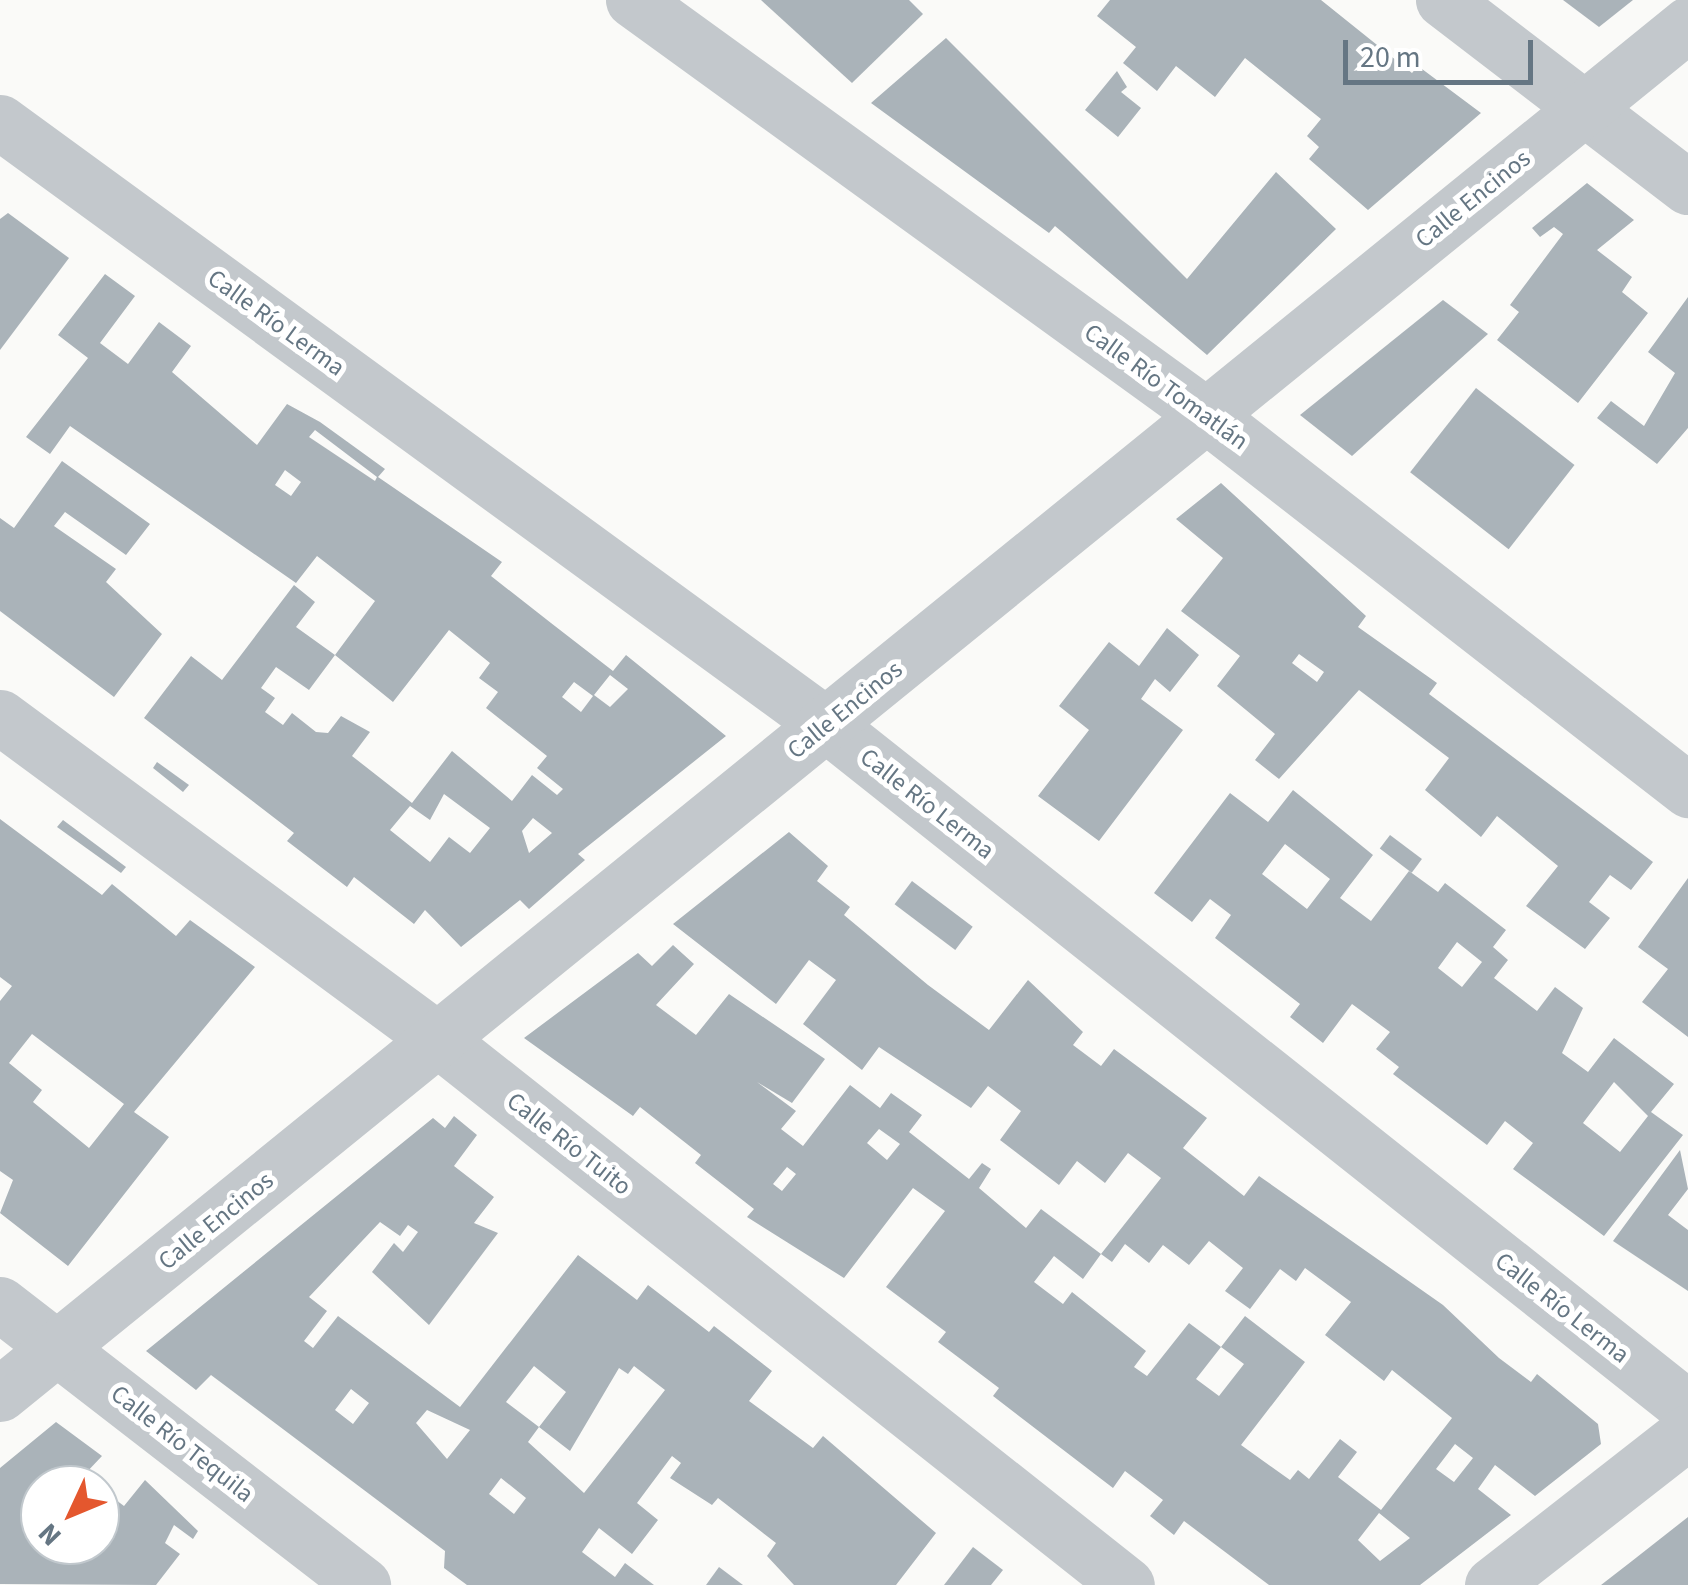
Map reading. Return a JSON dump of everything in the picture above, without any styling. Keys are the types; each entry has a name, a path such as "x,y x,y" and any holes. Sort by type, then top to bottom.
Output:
{"street":[{"name":"Calle Río Tomatlán","path":"633,0 1206,414 1688,790"},
{"path":"1444,0 1688,187"},
{"name":"Calle Encinos","path":"0,1394 440,1041 1688,24"},
{"name":"Calle Río Lerma","path":"0,122 827,725 1688,1408"},
{"name":"Calle Río Tuito","path":"0,718 440,1041 1128,1585"},
{"name":"Calle Río Tequila","path":"0,1304 364,1585"},
{"path":"1492,1585 1688,1432"}],"building":[{"path":"761,0 909,0 923,14 852,83"},
{"path":"1110,0 1321,0 1412,73 1418,66 1481,113 1368,210 1309,159 1319,147 1307,136 1321,119 1245,58 1215,97 1176,66 1157,91 1123,63 1136,47 1097,16"},
{"path":"1563,0 1633,0 1599,27"},
{"path":"946,38 1187,279 1276,172 1336,229 1207,355 1055,226 1049,233 871,103"},
{"path":"1117,71 1127,87 1121,92 1141,108 1118,137 1085,110"},
{"path":"1587,183 1634,220 1597,250 1632,277 1622,292 1648,313 1578,403 1497,340 1519,312 1510,305 1563,234 1554,227 1540,237 1532,228"},
{"path":"8,213 69,258 0,350 0,219"},
{"path":"105,274 135,296 100,343 128,364 159,322 191,346 172,372 257,445 287,404 320,422 385,469 378,477 502,562 491,576 613,671 626,655 726,736 578,854 585,860 529,909 520,900 461,947 425,910 414,924 354,877 347,887 287,841 294,833 144,718 191,656 222,680 294,585 315,602 296,627 335,655 375,601 317,556 296,583 70,426 50,454 26,437 88,358 58,335","holes":["315,430 377,477 375,481 309,437","285,470 301,482 291,496 275,485","449,630 490,663 479,678 498,692 486,708 547,756 537,768 563,789 557,795 532,775 512,801 452,751 412,803 352,756 370,732 341,716 328,733 316,732 292,713 283,725 265,712 275,698 261,688 276,667 309,690 335,655 393,702","610,675 628,689 610,707 594,695","574,682 593,696 581,712 562,697","444,794 490,828 470,853 449,837 430,862 390,830 410,806 430,820","533,818 552,833 529,853 522,831"]},
{"path":"1688,297 1688,428 1657,464 1597,418 1611,401 1644,426 1675,373 1648,352"},
{"path":"1443,300 1488,334 1352,456 1300,415"},
{"path":"1476,388 1575,465 1509,549 1410,472"},
{"path":"62,461 150,524 126,555 65,512 54,526 116,569 106,582 162,634 114,697 0,611 0,518 14,528"},
{"path":"1221,483 1366,616 1358,627 1437,683 1429,694 1653,862 1631,890 1610,875 1589,902 1610,918 1585,949 1526,906 1558,866 1497,816 1481,837 1425,790 1449,758 1359,690 1279,779 1255,760 1275,734 1217,686 1240,656 1181,611 1223,558 1176,519","holes":["1299,654 1324,672 1317,682 1292,663"]},
{"path":"1167,628 1199,655 1170,692 1155,679 1141,699 1183,730 1099,841 1038,796 1089,730 1059,706 1109,642 1139,666"},
{"path":"157,762 189,785 183,792 153,768"},
{"path":"1293,790 1373,855 1340,898 1371,921 1409,871 1438,892 1445,883 1506,930 1493,947 1508,960 1494,978 1537,1011 1555,987 1583,1008 1562,1053 1588,1072 1614,1038 1674,1084 1651,1112 1683,1135 1604,1236 1513,1169 1533,1143 1505,1121 1487,1145 1393,1074 1399,1067 1376,1049 1390,1032 1352,1004 1323,1043 1290,1017 1300,1004 1215,938 1231,915 1210,899 1192,922 1154,893 1230,793 1268,822","holes":["1285,844 1330,879 1307,909 1262,874","1457,942 1482,962 1462,987 1438,968","1614,1082 1648,1116 1620,1152 1583,1123"]},
{"path":"0,819 102,895 112,884 176,936 190,920 255,967 134,1112 169,1137 68,1266 0,1213 13,1180 0,1171 0,1001 12,986 0,977","holes":["32,1034 124,1104 89,1148 33,1102 42,1090 9,1063"]},
{"path":"63,820 126,867 121,873 57,827"},
{"path":"789,832 828,866 817,881 850,907 844,915 928,985 989,1030 1028,980 1083,1032 1073,1045 1101,1066 1114,1049 1207,1118 1183,1148 1244,1196 1259,1176 1443,1305 1499,1358 1531,1382 1537,1374 1598,1424 1601,1444 1535,1496 1495,1465 1478,1489 1511,1515 1420,1585 1269,1585 1184,1521 1174,1535 1150,1516 1163,1500 1125,1471 1113,1488 993,1396 999,1388 938,1342 946,1332 886,1287 945,1211 913,1188 844,1278 747,1217 754,1209 695,1163 701,1155 640,1107 633,1116 524,1038 638,953 652,966 673,945 694,964 656,1005 696,1035 729,994 825,1059 792,1103 757,1082 796,1111 781,1129 803,1146 850,1085 880,1108 891,1093 922,1115 909,1132 969,1179 982,1163 991,1169 979,1188 1026,1228 1041,1209 1101,1254 1161,1178 1128,1153 1105,1183 1077,1161 1059,1185 1000,1140 1021,1111 988,1086 971,1108 879,1047 862,1070 803,1024 836,980 809,960 776,1004 673,924","holes":["879,1129 900,1144 887,1160 867,1143","787,1167 796,1174 782,1191 773,1184","1209,1241 1243,1268 1225,1291 1250,1309 1280,1269 1296,1281 1305,1268 1351,1302 1325,1335 1384,1381 1392,1370 1452,1418 1381,1510 1338,1477 1357,1452 1340,1439 1309,1479 1298,1470 1290,1480 1241,1445 1305,1362 1245,1316 1221,1347 1189,1323 1147,1376 1134,1367 1146,1351 1072,1292 1063,1304 1034,1282 1054,1256 1083,1279 1101,1254 1112,1262 1125,1244 1149,1263 1163,1245 1189,1265","1221,1347 1244,1364 1219,1396 1196,1379","1455,1444 1473,1458 1454,1482 1436,1469","1379,1513 1410,1538 1380,1561 1358,1540"]},
{"path":"1390,835 1422,859 1412,873 1380,849"},
{"path":"1688,878 1688,1037 1642,1002 1668,969 1638,947"},
{"path":"912,881 973,927 955,950 895,904"},
{"path":"454,1116 477,1135 454,1166 494,1197 474,1223 498,1233 429,1325 372,1272 394,1243 403,1252 418,1232 408,1225 400,1236 380,1222 309,1297 327,1311 304,1341 313,1348 338,1316 460,1407 578,1255 637,1300 648,1285 709,1332 714,1326 772,1371 749,1401 813,1448 823,1436 936,1533 896,1585 794,1585 767,1556 776,1543 718,1498 712,1505 670,1478 681,1463 672,1456 637,1503 658,1520 632,1554 599,1528 582,1552 615,1577 625,1563 654,1585 467,1585 444,1568 445,1551 211,1375 196,1390 146,1351 433,1118 445,1128","holes":["534,1366 566,1392 539,1427 506,1402","634,1366 665,1390 584,1493 528,1442 539,1427 570,1451 619,1368 628,1374","351,1389 369,1403 353,1424 335,1410","427,1410 470,1430 447,1459 416,1423","501,1478 526,1498 514,1514 489,1494"]},
{"path":"1680,1150 1688,1189 1668,1215 1688,1230 1688,1291 1613,1241"},
{"path":"56,1422 102,1456 93,1465 20,1465 20,1565 120,1565 120,1503 124,1506 145,1480 198,1531 193,1539 174,1525 165,1543 180,1554 156,1585 0,1584 0,1468"},
{"path":"1688,1517 1688,1585 1601,1585 1632,1561"},
{"path":"973,1547 1003,1570 991,1585 944,1585"},
{"path":"719,1567 743,1585 706,1585"}]}
